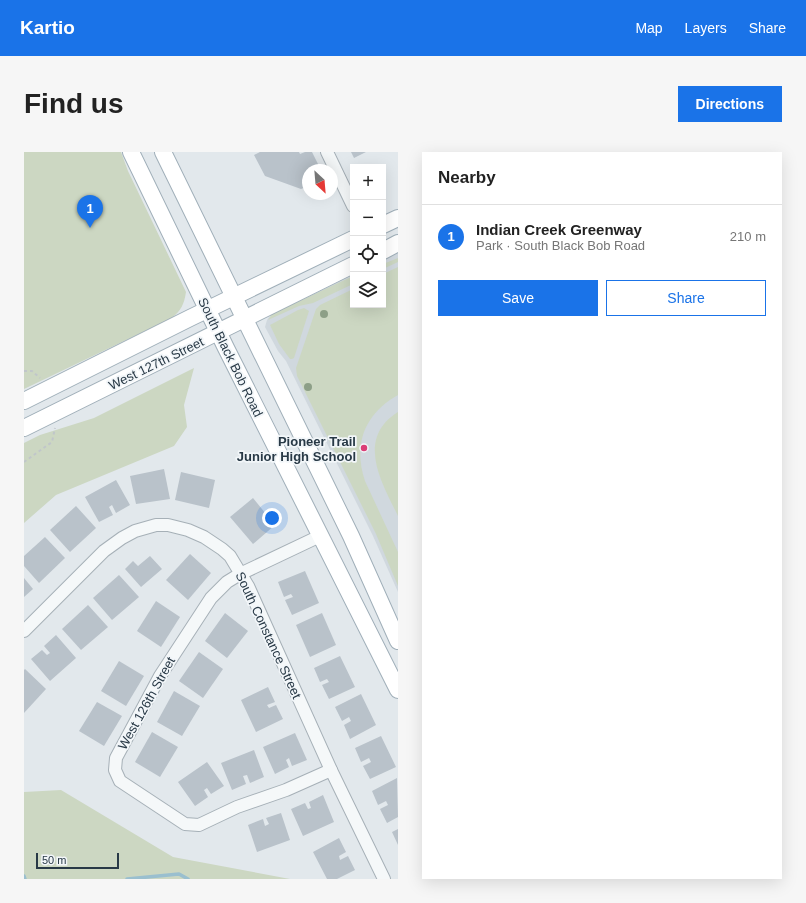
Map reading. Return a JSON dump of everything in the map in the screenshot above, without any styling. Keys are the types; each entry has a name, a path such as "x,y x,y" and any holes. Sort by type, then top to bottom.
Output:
{"main road":[{"name":"South Black Bob Road","path":"131,152 207,309 398,690"},
{"path":"163,152 351,536 398,641"},
{"path":"386,224 398,218"},
{"name":"West 127th Street","path":"24,401 207,309 350,240"},
{"path":"386,249 398,243"},
{"name":"West 127th Street","path":"24,428 350,266"}],"street":[{"path":"327,152 350,200"},
{"name":"South Constance Street","path":"24,631 104,551 135,531 168,525 188,530 204,537 222,549 230,556 248,586 331,770 384,879"},
{"name":"West 126th Street","path":"320,536 240,574 227,582 211,598 160,676 116,758 115,770 120,781 185,824 199,824 237,807 286,790 331,770"}],"path":[{"path":"24,371 32,371 40,378"},
{"path":"24,462 52,442 56,426"}],"shaded area":[{"name":"Pioneer Trail Junior High School","path":"398,253 398,592 373,536 286,361 278,351 265,327 269,317 350,276 350,308 386,308 386,259"}],"green space":[{"path":"24,152 121,152 128,171 186,292 182,307 172,318 24,389"},
{"path":"398,258 398,262 386,268 386,263"},
{"name":"Pioneer Trail Junior High School","path":"398,267 398,395 377,411 369,421 361,443 360,455 365,481 398,552 398,586 376,534 297,376 296,368 316,309 320,305 350,290 350,308 386,308 386,273"},
{"path":"350,277 350,285 313,303 299,306 268,320 272,314"},
{"path":"304,308 309,311 294,358 290,359 279,344 270,325"},
{"path":"194,368 184,405 187,427 174,446 56,495 24,523 24,443 40,435 94,418"},
{"path":"398,412 398,516 380,476 376,462 375,448 378,435 385,423"},
{"path":"61,790 173,857 290,879 24,879 24,792"}],"building":[{"path":"260,152 299,152 300,154 312,152 318,164 302,164 301,189 265,176 254,155"},
{"path":"351,152 366,152 354,158"},
{"path":"164,469 170,499 136,504 130,476"},
{"path":"181,472 215,480 209,508 175,500"},
{"path":"116,480 130,505 116,513 112,505 109,507 113,515 99,522 85,497"},
{"path":"253,498 275,525 253,544 230,517"},
{"path":"76,506 96,528 70,552 50,530"},
{"path":"45,537 65,558 39,583 24,566 24,556"},
{"path":"190,554 211,573 188,600 166,580"},
{"path":"150,556 162,569 141,587 125,569 133,561 138,566"},
{"path":"305,571 319,603 292,615 285,600 293,597 291,594 284,597 278,582"},
{"path":"119,575 139,597 112,620 93,598"},
{"path":"24,578 33,589 24,597"},
{"path":"156,601 180,617 161,647 137,631"},
{"path":"88,605 108,627 81,650 62,629"},
{"path":"225,613 248,631 227,658 205,641"},
{"path":"322,613 336,645 310,657 296,625"},
{"path":"56,635 76,658 50,681 31,659 42,650 47,655 50,653 44,646"},
{"path":"199,652 223,669 203,698 179,681"},
{"path":"340,656 355,687 329,699 322,685 329,682 327,679 320,682 314,668"},
{"path":"119,661 144,676 126,706 101,691"},
{"path":"25,669 46,689 24,713 24,670"},
{"path":"268,687 275,702 267,705 269,708 276,705 283,719 256,732 241,700"},
{"path":"174,691 200,706 182,736 157,722"},
{"path":"361,694 376,725 350,739 344,725 351,721 349,717 342,721 335,707"},
{"path":"97,702 122,716 104,746 79,731"},
{"path":"152,732 178,747 160,777 135,762"},
{"path":"295,733 307,760 292,766 289,758 286,760 289,767 275,774 263,747"},
{"path":"381,736 396,767 370,779 363,766 371,762 369,758 361,762 355,748"},
{"path":"254,750 264,777 250,783 247,775 243,776 246,784 232,790 221,763"},
{"path":"207,762 224,786 211,794 207,788 204,790 208,797 195,806 178,782"},
{"path":"397,778 398,817 387,823 380,809 388,805 386,801 378,805 372,791"},
{"path":"323,795 334,822 303,836 291,809 305,803 308,809 311,808 309,802"},
{"path":"281,813 290,840 257,852 248,825 263,819 265,826 269,824 266,818"},
{"path":"398,829 398,845 392,832"},
{"path":"339,838 346,852 339,856 340,860 348,856 355,870 337,879 327,879 313,852"}],"waterway":[{"path":"127,879 179,874 188,879"}],"place":[{"name":"Indian Creek Greenway","path":"90,228"},
{"name":"Pioneer Trail Junior High School","path":"364,448"}]}
